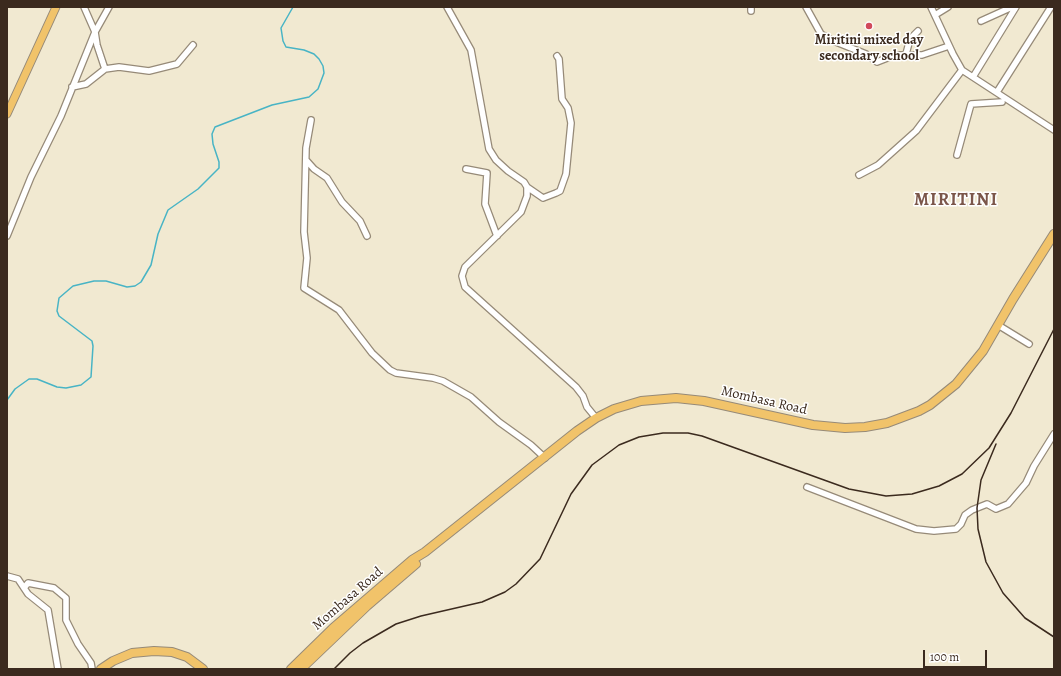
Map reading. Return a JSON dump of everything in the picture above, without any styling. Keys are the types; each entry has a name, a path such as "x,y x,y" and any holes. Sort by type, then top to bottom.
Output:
{"highway":[{"name":"Mombasa Road","path":"291,669 333,628 412,560 596,418 614,409 641,401 676,398 704,401 799,423 832,428 875,426 919,411 939,399 962,377 982,352 1054,234"},
{"name":"Mombasa Road","path":"301,669 367,606 416,563 424,552"},
{"path":"101,669 113,661 132,653 154,651 179,654 197,663 203,669"},
{"path":"306,669 313,658"}],"main road":[{"path":"7,114 56,7"}],"street":[{"path":"84,7 95,32 97,46 105,69"},
{"path":"7,236 31,177 61,116 95,32 109,7"},
{"path":"447,7 471,50 489,149 496,160 524,182 527,187 543,198 560,191 566,174 571,122 568,108 562,99 559,59 557,56"},
{"path":"806,7 821,34 831,40 866,54 877,62 895,55 922,55 949,46"},
{"path":"931,7 962,70 1054,130"},
{"path":"935,15 948,7"},
{"path":"981,21 1012,7"},
{"path":"973,77 1016,7"},
{"path":"997,92 1051,7"},
{"path":"906,54 910,39 918,31"},
{"path":"72,86 86,84 105,69 119,67 149,71 177,64 193,45"},
{"path":"859,175 878,165 916,131 962,70"},
{"path":"957,155 972,104 1002,102"},
{"path":"311,120 306,148 304,232 307,258 304,288 339,310 372,353 390,370 396,373 443,381 472,397 499,422 545,458"},
{"path":"306,160 314,170 327,178 342,202 360,221 367,236"},
{"path":"466,169 487,173 485,204 497,236"},
{"path":"527,187 527,196 520,212 465,267 462,276 465,287 576,387 584,396 588,407 596,418"},
{"path":"998,325 1029,344"},
{"path":"807,487 916,528 934,531 956,528 961,524 965,515 972,510 986,504 996,509 1008,504 1026,483 1034,466 1054,434"},
{"path":"7,576 18,579 28,594 48,610 58,669"},
{"path":"24,588 28,583 54,588 66,598 66,620 78,644 91,663 92,669"}],"waterway":[{"path":"7,400 15,389 29,379 37,379 57,387 66,388 81,385 91,377 92,341 59,316 57,311 59,298 73,286 94,281 106,281 127,287 135,286 141,282 151,265 158,234 168,210 198,189 219,168 219,162 213,144 212,134 215,127 272,105 309,97 318,89 324,73 323,66 319,59 314,54 304,50 286,47 283,41 281,28 293,7"}],"railway":[{"path":"334,669 350,653 363,643 396,624 421,616 482,602 505,592 516,584 540,559 571,494 592,465 619,445 639,437 663,433 688,433 702,436 849,489 886,496 912,494 939,486 962,474 989,448 1011,413 1054,329"},
{"path":"996,444 981,480 977,508 978,529 986,562 1003,593 1025,618 1054,637"}],"place":[{"name":"Miritini mixed day secondary school","path":"869,26"}],"district":[{"name":"MIRITINI","path":"956,201"}]}
